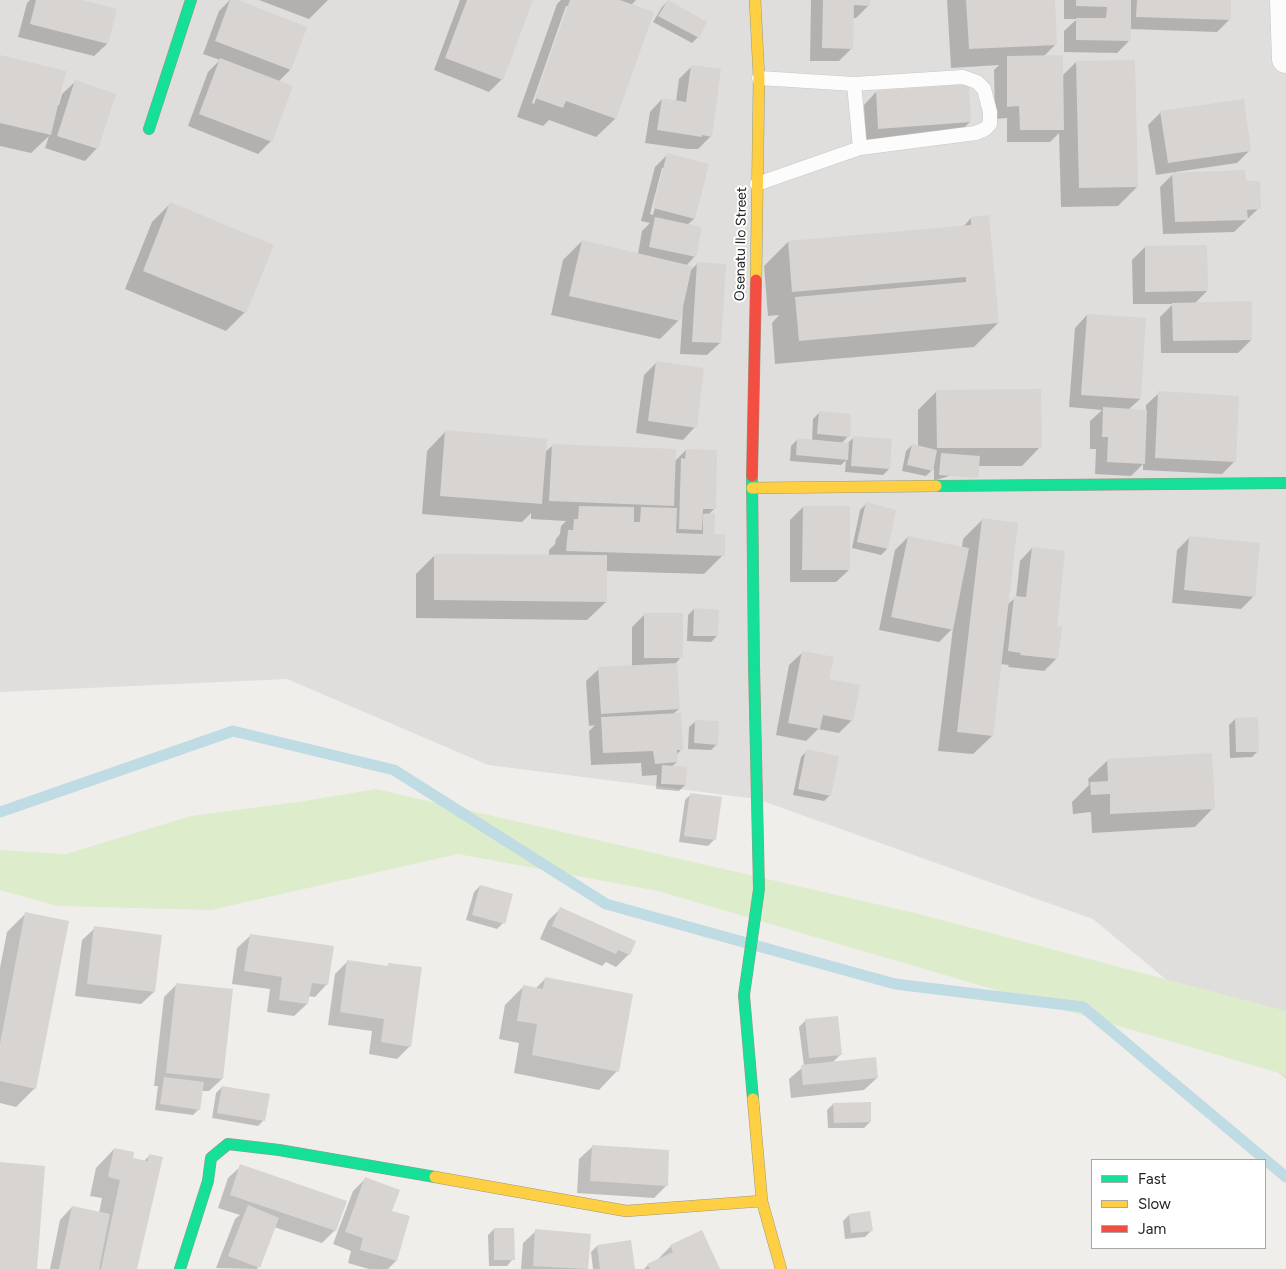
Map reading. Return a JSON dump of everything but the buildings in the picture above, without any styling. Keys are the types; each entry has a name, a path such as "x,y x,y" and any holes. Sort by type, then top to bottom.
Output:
{"street":[{"path":"149,129 191,0"},
{"name":"Osenatu Ilo Street","path":"755,0 759,78 752,488 759,889 744,995 762,1201 781,1269"},
{"path":"1284,0 1286,59"},
{"path":"752,488 1286,483"},
{"path":"180,1269 208,1181 211,1158 228,1144 279,1150 626,1211 762,1201"}],"lane":[{"path":"757,184 860,148 976,133 990,124 990,112 984,89 977,82 963,77 854,84 759,78"},
{"path":"854,84 860,148"}],"shaded area":[{"path":"0,0 1286,0 1286,1079 1093,919 757,799 488,765 287,679 0,692"}],"green space":[{"path":"376,789 915,913 1286,1011 1286,1075 658,891 458,854 211,910 57,906 0,890 0,850 66,854 191,816"}],"waterway":[{"path":"0,812 233,731 394,770 606,904 895,984 1083,1007 1265,1159"},
{"path":"1266,1160 1286,1177"}],"traffic: fast":[{"path":"149,129 191,0"},
{"path":"752,476 759,889 744,995 753,1099"},
{"path":"936,486 1286,483"},
{"path":"180,1269 208,1181 211,1158 228,1144 279,1150 435,1177"}],"traffic: slow":[{"path":"755,0 759,78 756,280"},
{"path":"752,488 936,486"},
{"path":"753,1099 762,1201 781,1269"},
{"path":"435,1177 626,1211 762,1201"}],"traffic: jam":[{"path":"752,476 756,280"}]}
